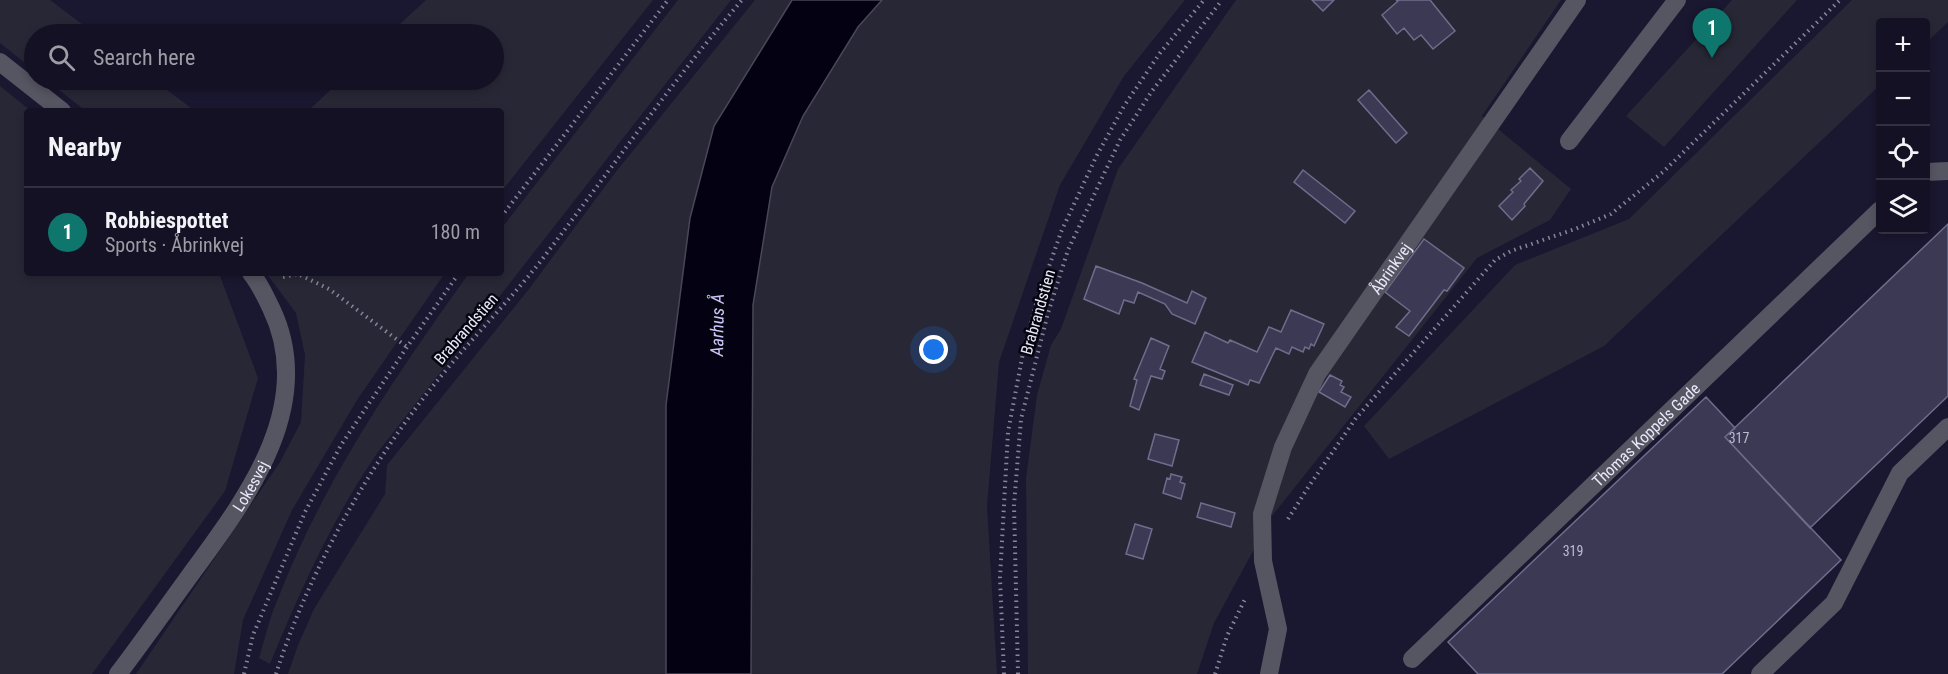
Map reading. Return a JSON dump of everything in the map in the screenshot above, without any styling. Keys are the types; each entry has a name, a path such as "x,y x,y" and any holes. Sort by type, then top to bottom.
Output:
{"street":[{"name":"Åbrinkvej","path":"1269,674 1278,629 1263,561 1262,514 1283,447 1317,374 1577,0"},
{"path":"1569,141 1677,0"},
{"path":"0,62 24,81"},
{"path":"35,90 58,108"},
{"path":"1930,172 1948,171"},
{"name":"Thomas Koppels Gade","path":"1412,659 1876,215"},
{"name":"Lokesvej","path":"118,674 229,523 266,462 279,424 286,386 285,357 280,326 254,278"},
{"path":"1760,674 1834,603 1900,473 1948,428"}],"path":[{"path":"504,213 668,0"},
{"name":"Brabrandstien","path":"276,674 324,557 384,450 441,376 538,264 703,46 742,0"},
{"path":"1004,674 1000,578 1008,432 1023,353 1036,304 1060,232 1096,157 1124,106 1160,53 1204,0"},
{"name":"Brabrandstien","path":"1018,674 1014,505 1021,419 1048,313 1068,250 1120,140 1152,91 1222,0"},
{"path":"1286,523 1356,418 1495,260 1511,251 1575,230 1611,214 1662,172 1840,0"},
{"path":"254,278 276,276"},
{"path":"302,276 329,289 406,347"},
{"path":"244,674 252,635 305,512 341,445 457,276"},
{"path":"1215,674 1227,636 1263,561"}],"shaded area":[{"path":"0,0 50,0 82,24 24,24 24,62 0,43"},
{"path":"426,0 653,0 504,188 504,108 311,108 330,90 504,90 504,24 400,24"},
{"path":"678,0 731,0 378,452 346,502 318,555 270,664 259,658 269,622 295,557 338,472 362,431 467,276 504,276 504,225"},
{"path":"755,0 792,0 714,126 690,218 666,405 666,674 288,674 314,609 385,494 387,465 529,289 615,173"},
{"path":"882,0 1185,0 1124,76 1060,185 999,362 987,506 997,674 751,674 753,305 772,187 803,116 858,27"},
{"path":"1236,0 1561,0 1482,116 1571,189 1550,220 1477,258 1272,516 1214,623 1197,674 1028,674 1026,478 1037,395 1051,345 1061,329 1118,169"},
{"path":"1732,0 1797,0 1664,147 1626,116"},
{"path":"1852,0 1948,0 1948,22 1930,39 1930,18 1876,18 1876,89 1604,346 1389,459 1364,426 1515,265 1629,219"},
{"path":"0,86 27,108 24,108 24,276 220,276 258,378 225,491 92,674 0,674"},
{"path":"59,90 167,90 191,108 82,108"},
{"path":"268,276 443,276 357,400 292,510 243,620 234,674 136,674 280,462 301,422 305,355 296,313"}],"water":[{"name":"Aarhus Å","path":"792,0 882,0 858,27 803,116 772,187 753,305 751,674 666,674 666,405 690,218 714,126"}],"building":[{"path":"1312,0 1334,0 1323,11"},
{"path":"1396,0 1430,0 1455,31 1433,49 1421,35 1414,40 1404,28 1397,34 1382,15 1398,1"},
{"path":"1369,90 1407,133 1396,143 1358,100"},
{"path":"1530,168 1543,181 1512,220 1499,206 1513,192 1511,190"},
{"path":"1303,170 1355,211 1345,223 1294,182"},
{"path":"1948,224 1948,396 1810,528 1725,437"},
{"path":"1424,239 1464,268 1409,336 1396,327 1410,311 1385,292"},
{"path":"1096,266 1187,303 1192,291 1206,298 1195,324 1172,314 1165,304 1138,292 1134,303 1124,300 1119,314 1084,299"},
{"path":"1291,310 1324,324 1314,346 1311,344 1309,349 1305,347 1303,352 1292,347 1289,354 1276,348 1259,383 1250,380 1248,385 1192,362 1205,332 1228,343 1230,340 1257,352 1269,327 1281,332"},
{"path":"1151,338 1169,346 1160,369 1165,371 1162,379 1151,376 1139,410 1130,406 1137,380 1134,379"},
{"path":"1204,374 1233,385 1229,395 1200,385"},
{"path":"1330,375 1342,381 1340,385 1344,387 1341,392 1351,397 1345,407 1319,392"},
{"path":"1706,397 1735,428 1725,437 1841,560 1722,674 1478,674 1448,642"},
{"path":"1155,434 1179,440 1172,466 1148,459"},
{"path":"1171,474 1182,477 1180,482 1185,484 1181,499 1163,493 1167,478 1170,479"},
{"path":"1201,503 1235,513 1231,527 1197,517"},
{"path":"1135,524 1152,529 1143,559 1126,554"}],"place":[{"name":"Robbiespottet","path":"1712,58"}]}
